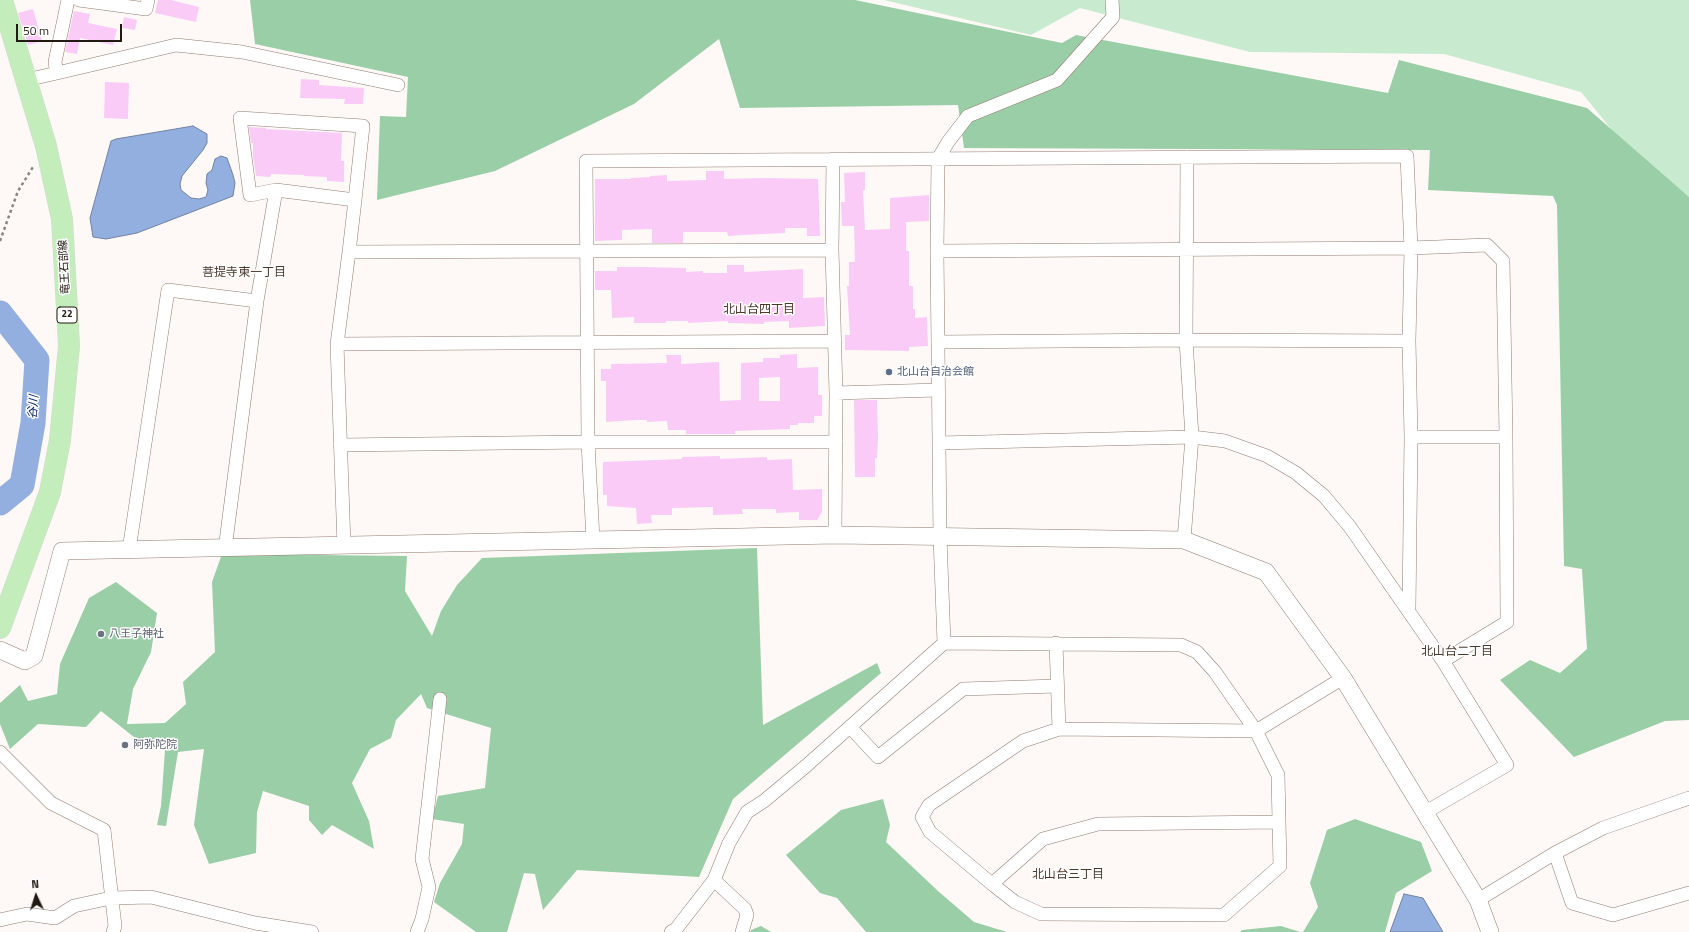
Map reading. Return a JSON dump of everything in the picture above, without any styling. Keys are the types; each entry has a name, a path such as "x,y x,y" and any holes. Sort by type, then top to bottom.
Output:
{"main road":[{"name":"竜王石部線","path":"0,628 50,492 61,432 69,338 62,219 46,146 2,0"}],"street":[{"path":"57,73 55,62 68,0"},
{"path":"79,0 146,9 148,0"},
{"path":"944,643 940,537 938,390 938,158 968,116 1057,80 1113,17 1112,0"},
{"path":"26,80 176,45 242,52 398,85"},
{"path":"344,546 337,344 349,252 355,200 363,126 240,118 250,195 276,190 355,200"},
{"path":"593,540 588,442 585,251 586,161 1407,156 1411,248 1409,341 1411,437 1409,610"},
{"path":"1184,540 1192,437 1186,340 1187,157"},
{"path":"833,159 832,250 836,393 835,535"},
{"path":"225,549 257,301 276,190"},
{"path":"937,251 1186,248 1411,248 1487,245 1503,261 1507,622 1443,661"},
{"path":"349,252 832,250"},
{"path":"129,550 168,290 257,301"},
{"path":"938,342 1186,340 1409,341"},
{"path":"337,344 835,341"},
{"path":"836,393 938,390"},
{"path":"939,443 1192,437 1225,441 1267,456 1296,473 1324,496 1350,527 1443,661 1508,765 1424,813"},
{"path":"1411,437 1506,437"},
{"path":"340,445 588,442 836,442"},
{"path":"0,650 25,661 34,656 62,552 835,535 1184,540 1266,572 1343,678 1478,900 1490,932"},
{"path":"671,932 676,929 714,880 729,843 746,812 764,801 944,643 1181,645 1197,652 1215,672 1256,731 1278,775 1280,866 1224,915 1041,914 1015,902 992,884 930,832 922,817 929,805 1023,741 1059,729 1256,731 1343,678"},
{"path":"1056,643 1059,729"},
{"path":"850,727 878,757 963,689 1057,686"},
{"path":"417,932 422,919 429,887 422,858 440,699"},
{"path":"0,752 51,803 104,830 115,926 113,932"},
{"path":"1478,900 1555,853 1603,828 1689,798"},
{"path":"992,884 1043,839 1098,824 1279,822"},
{"path":"1555,853 1572,903 1613,915 1689,893"},
{"path":"714,880 745,909 747,915 742,932"},
{"path":"0,920 27,914 55,918 74,906 111,898 151,897 255,923 312,932"}],"path":[{"path":"0,241 18,190 46,146"}],"green space":[{"path":"250,0 855,0 1062,43 1076,35 1388,93 1399,60 1587,108 1689,197 1689,720 1665,721 1574,757 1500,680 1530,660 1560,673 1587,649 1582,569 1564,566 1557,205 1553,196 1428,190 1430,150 964,148 958,105 740,108 719,39 634,104 495,171 377,200 380,116 406,117 408,77 255,44"},
{"path":"884,0 1689,0 1689,197 1620,140 1581,92 1444,54 1250,52 1080,8 1031,35"},
{"path":"757,548 763,725 877,663 881,673 733,799 699,877 577,870 543,910 535,874 524,873 507,932 476,932 434,902 440,883 462,844 464,824 432,819 438,796 485,788 491,728 427,708 421,694 396,720 391,738 370,749 352,783 369,821 374,849 332,825 322,835 309,820 309,806 263,791 257,812 256,853 209,864 194,825 204,749 178,752 166,826 157,825 161,806 165,750 134,737 101,711 86,727 38,724 10,749 0,724 0,703 20,685 28,701 57,694 60,664 89,598 116,582 157,613 151,652 133,689 127,724 165,723 186,704 183,682 215,652 212,582 222,554 407,556 405,591 432,636 441,611 457,585 482,558"},
{"path":"883,799 890,825 886,842 938,891 974,922 1007,932 866,932 837,898 820,893 786,855 841,810"},
{"path":"1355,819 1421,842 1432,871 1396,893 1385,932 1303,932 1318,907 1310,883 1327,830"},
{"path":"761,926 771,932 750,932 751,930"},
{"path":"1281,926 1300,932 1240,932 1242,930"}],"water":[{"path":"193,126 207,134 207,143 182,176 180,184 181,190 191,198 199,199 206,197 208,190 206,183 207,174 212,170 215,159 221,156 227,158 233,175 235,183 233,196 137,233 106,239 93,237 90,218 111,141"},
{"path":"1404,894 1423,898 1443,932 1390,932"}],"building":[{"path":"158,0 171,0 199,7 196,22 155,13"},
{"path":"33,9 42,41 28,45 18,13"},
{"path":"74,11 90,14 88,23 117,29 113,45 80,38 77,54 65,52"},
{"path":"124,17 137,20 135,30 122,28"},
{"path":"301,79 319,80 319,85 364,88 363,104 344,104 345,99 300,98"},
{"path":"105,82 129,83 128,119 104,118"},
{"path":"249,127 342,133 341,161 344,161 344,182 327,181 327,177 304,175 271,174 270,177 256,176 253,143 251,143"},
{"path":"706,171 724,171 724,179 818,179 820,236 807,236 807,228 785,228 785,233 728,236 727,232 683,232 683,243 652,243 652,229 622,230 622,240 595,241 595,179 631,179 667,175 667,181 706,180"},
{"path":"865,172 865,190 863,191 865,230 890,229 890,198 929,195 929,221 906,222 906,251 909,251 909,286 913,286 913,309 915,309 915,318 927,317 928,346 909,347 909,351 845,350 845,335 850,335 847,286 849,286 849,262 855,262 854,226 842,226 841,202 845,202 844,173"},
{"path":"727,265 744,265 744,272 803,269 803,298 824,297 825,326 789,328 789,321 764,322 764,324 728,323 728,321 688,323 688,321 666,321 666,323 634,323 634,317 612,318 611,290 595,290 595,271 617,271 617,267 643,267 686,268 686,272 703,271 703,273 727,273"},
{"path":"797,354 797,368 818,367 818,395 822,395 822,416 814,416 814,423 798,423 798,425 790,425 790,429 735,431 735,434 686,434 686,430 668,430 667,421 647,422 647,420 636,420 606,422 606,381 601,381 601,369 611,369 611,364 667,363 666,355 681,355 681,364 719,362 720,401 741,400 741,363 763,362 763,358 780,358 780,355","holes":["780,377 780,401 759,401 759,378"]},
{"path":"854,400 877,400 878,437 877,458 875,458 875,477 855,477"},
{"path":"720,456 720,459 767,457 767,460 792,459 793,490 822,489 822,512 817,520 799,520 799,512 776,513 776,509 742,509 743,514 713,515 713,507 672,508 672,515 651,515 652,523 637,524 636,508 607,506 607,495 603,495 603,462"}],"waterway":[{"name":"谷川","path":"0,313 37,360 33,423 22,485 0,503"}],"place":[{"name":"北山台自治会館","path":"889,372"},
{"name":"八王子神社","path":"101,634"},
{"name":"阿弥陀院","path":"125,745"}],"district":[{"name":"菩提寺東一丁目","path":"244,273"},
{"name":"北山台四丁目","path":"759,310"},
{"name":"北山台二丁目","path":"1457,652"},
{"name":"北山台三丁目","path":"1068,875"}]}
